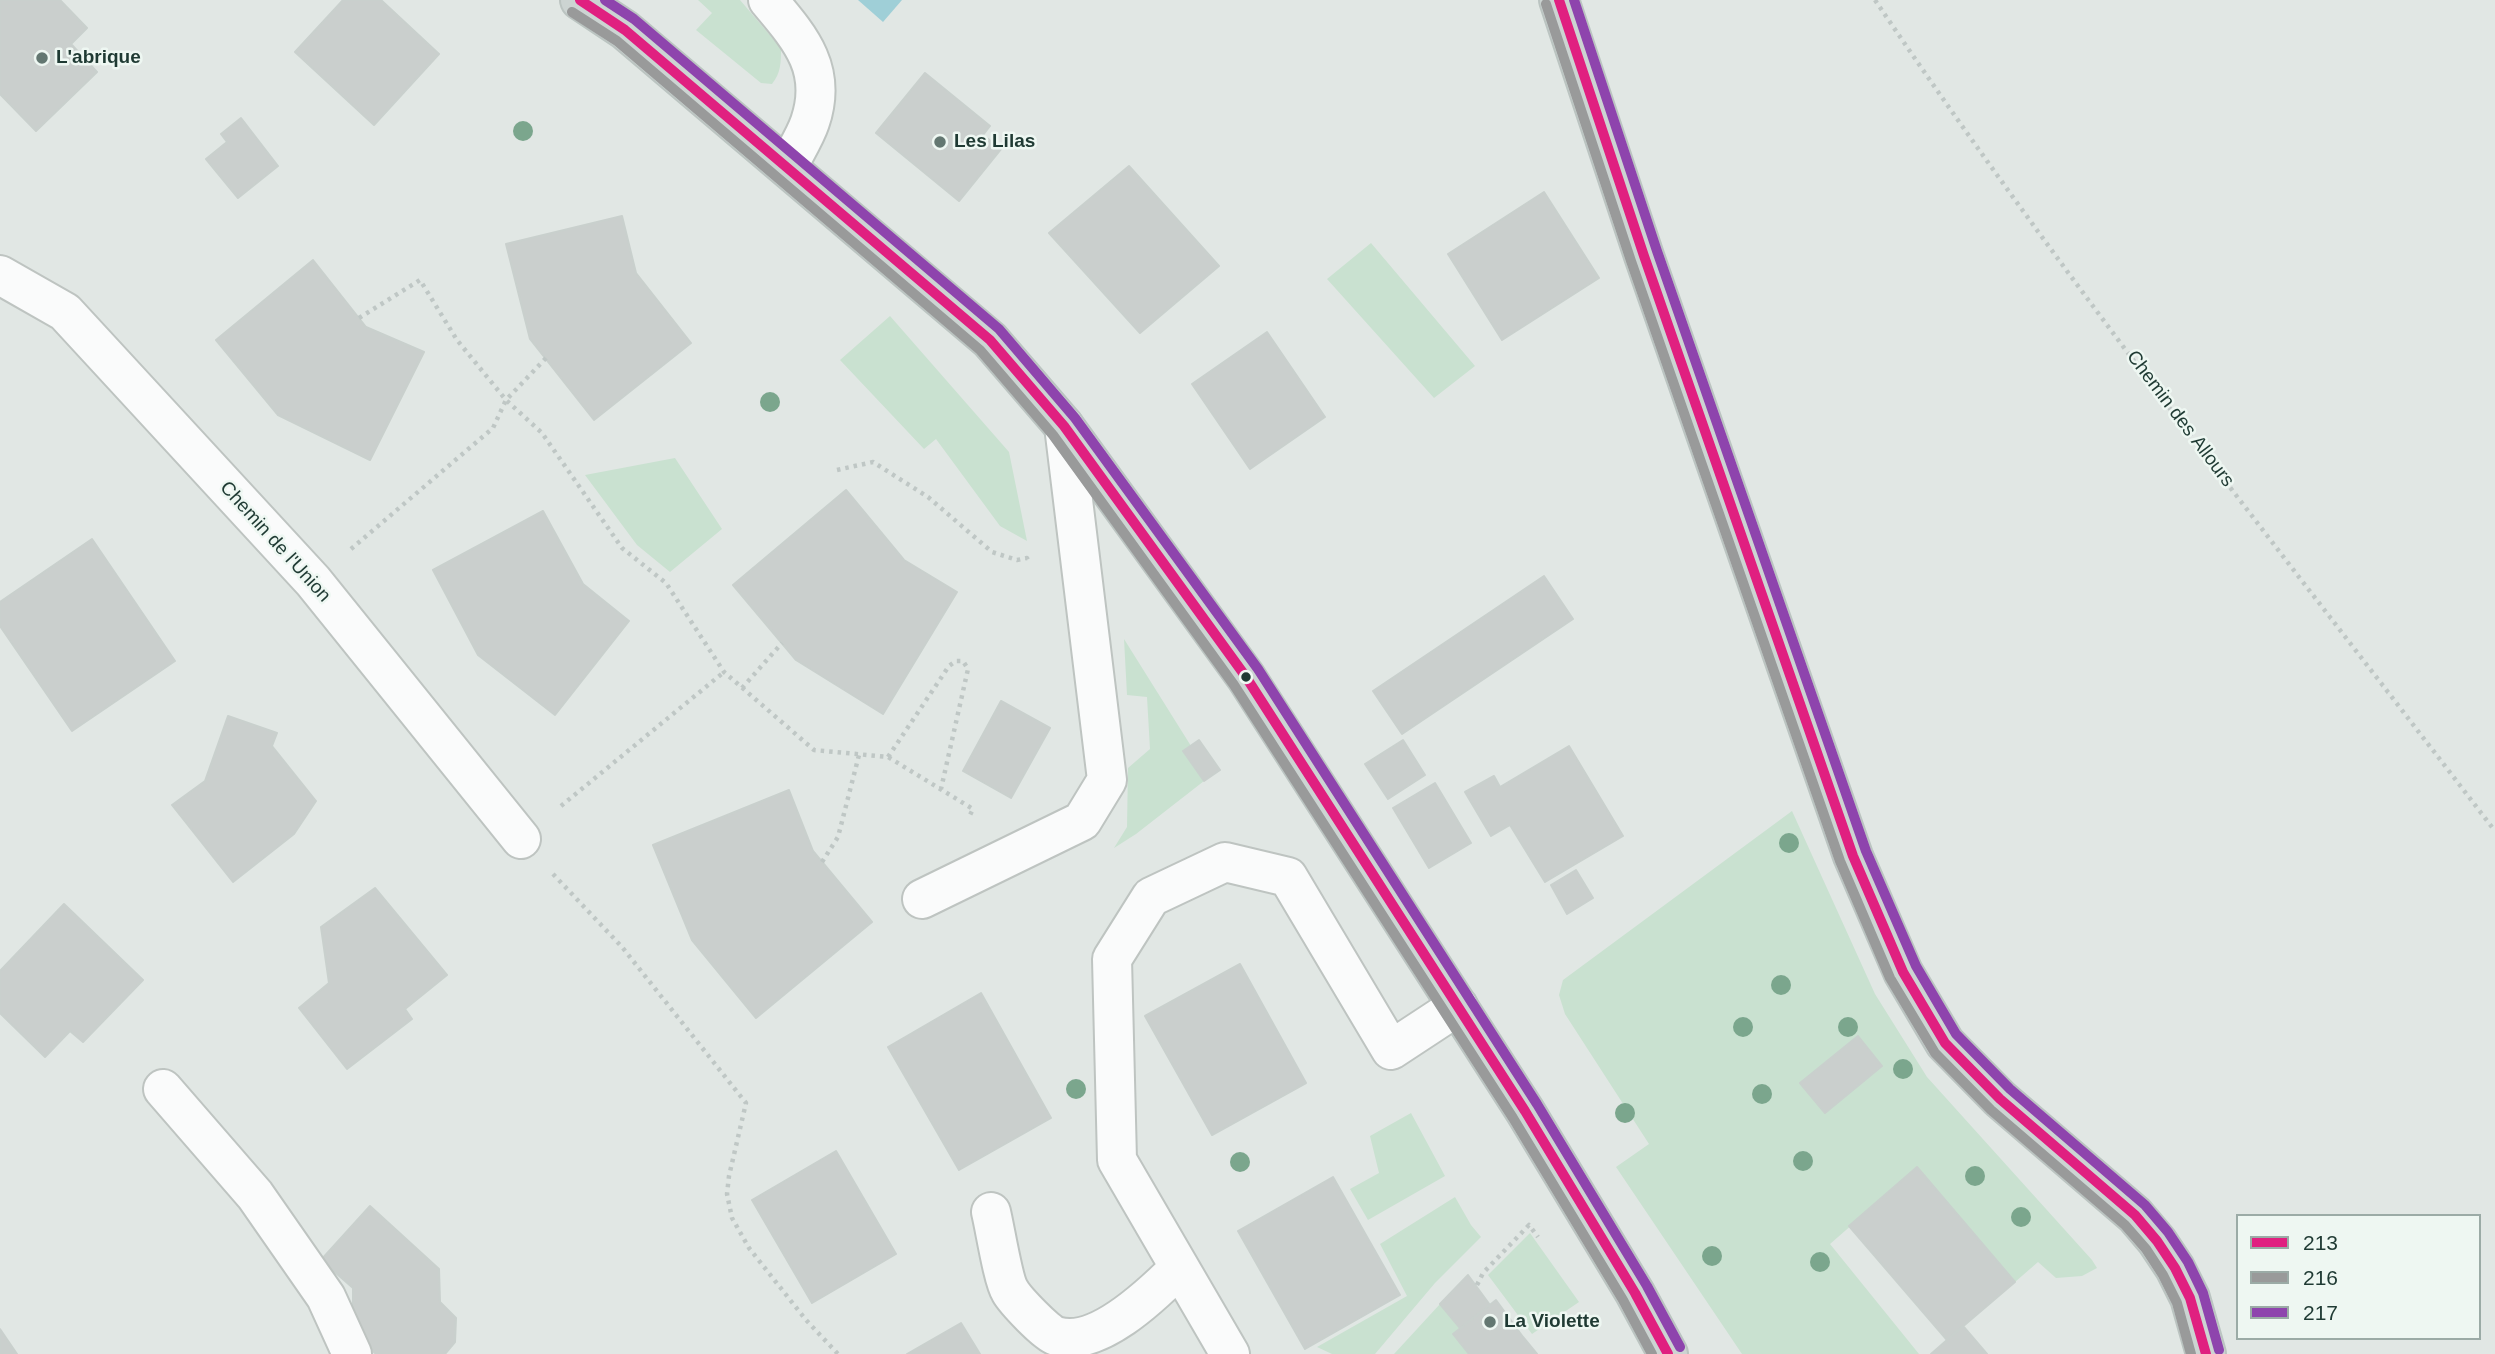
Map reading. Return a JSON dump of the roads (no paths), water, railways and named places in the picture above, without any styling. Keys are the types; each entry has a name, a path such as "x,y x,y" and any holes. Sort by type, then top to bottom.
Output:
{"main road":[{"path":"580,0 625,30 990,340 1064,426 1247,677 1532,1122 1635,1293 1668,1354"},
{"path":"1559,0 1644,256 1853,856 1903,972 1945,1043 2000,1099 2135,1215 2157,1241 2190,1298 2206,1354"}],"street":[{"path":"768,0 791,29 814,67 817,90 810,123 788,166"},
{"name":"Chemin de l'Union","path":"0,275 65,312 313,581 521,839"},
{"path":"922,899 1082,821 1107,780 1064,426"},
{"path":"1230,1354 1117,1160 1112,959 1151,897 1225,862 1288,877 1391,1050 1458,1006"},
{"path":"163,1089 255,1195 326,1297 352,1354"},
{"path":"991,1212 1009,1290 1052,1336 1066,1338 1097,1332 1147,1299 1179,1268"}],"water":[{"path":"858,0 902,0 883,22"}],"place":[{"name":"L'abrique","path":"42,58"},
{"name":"Les Lilas","path":"940,142"},
{"name":"La Violette","path":"1490,1322"}]}
